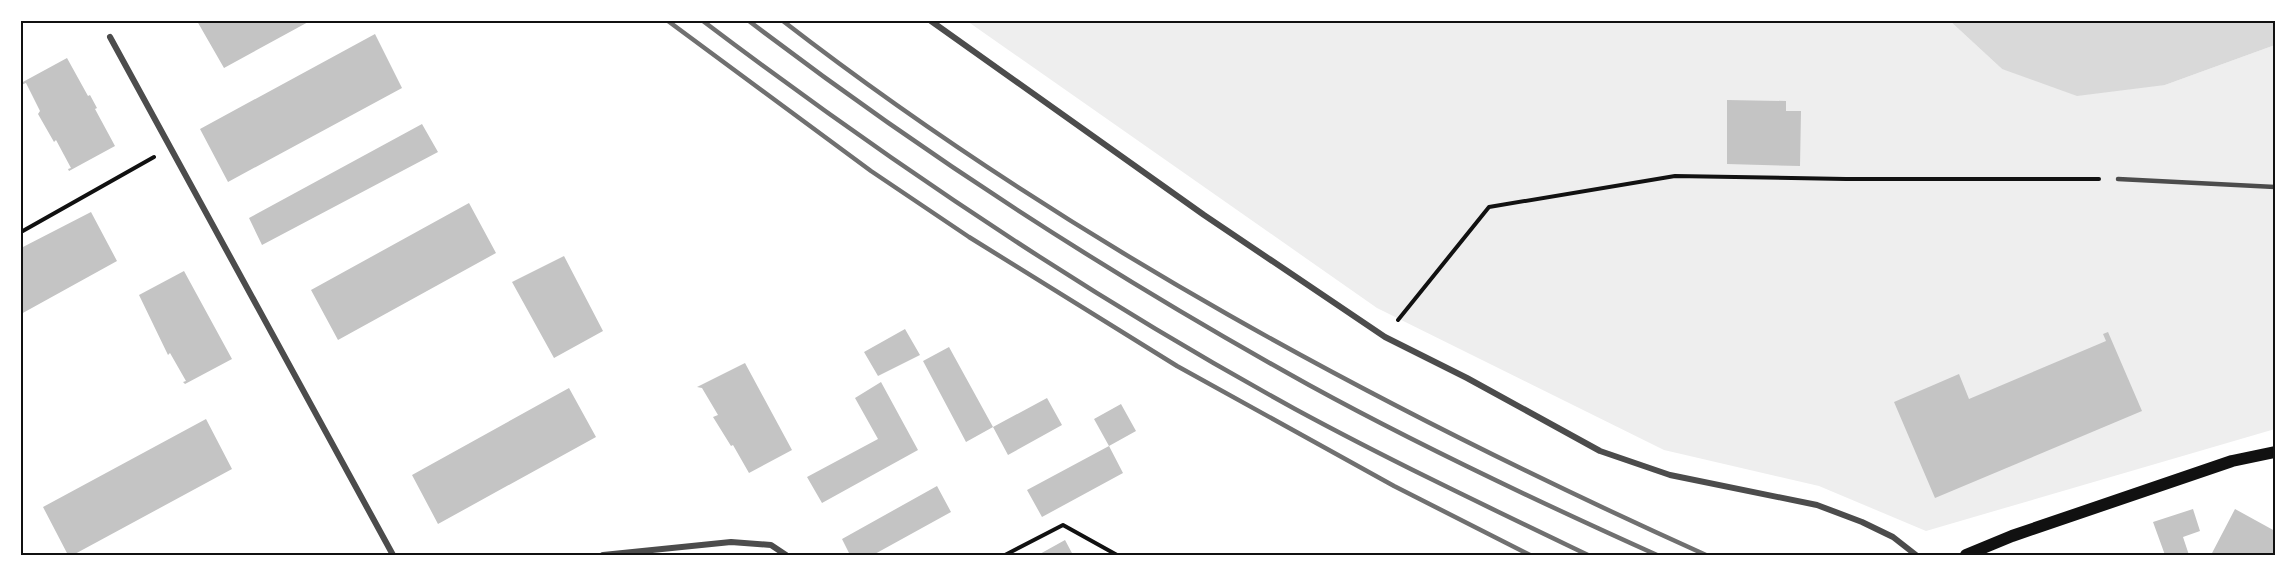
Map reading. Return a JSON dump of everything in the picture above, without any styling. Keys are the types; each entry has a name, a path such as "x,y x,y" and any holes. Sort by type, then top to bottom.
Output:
{"main road":[{"path":"1966,555 2012,536 2232,461 2275,452"}],"street":[{"path":"931,21 1204,215 1385,337 1467,378 1600,451 1671,475 1817,505 1893,537 1916,555"},
{"path":"110,37 393,555"},
{"path":"603,555 731,542 771,545 786,555"}],"lane":[{"path":"2118,179 2275,187"}],"path":[{"path":"21,232 170,148"},
{"path":"1385,337 1489,207 1675,176 1846,179 2118,179"},
{"path":"1005,555 1063,525 1117,555"}],"shaded area":[{"path":"967,21 1950,21 2002,69 2165,85 2275,45 2275,429 1926,531 1819,486 1664,450 1377,308"},
{"path":"1950,21 2275,21 2275,45 2165,85 2077,96 2002,69"}],"building":[{"path":"197,21 310,21 224,68"},
{"path":"375,34 402,88 228,182 200,129"},
{"path":"67,58 88,96 90,95 115,146 69,171 68,169 71,168 56,140 54,142 38,114 40,111 26,83 21,85"},
{"path":"1727,100 1786,101 1786,111 1801,111 1800,166 1727,164"},
{"path":"422,124 438,152 262,245 249,218"},
{"path":"469,203 496,253 338,340 311,290"},
{"path":"91,212 117,261 21,314 21,248"},
{"path":"564,256 603,331 554,358 512,282"},
{"path":"184,271 232,359 185,384 183,382 186,381 170,353 168,355 139,295"},
{"path":"905,329 920,355 878,376 864,352"},
{"path":"2108,332 2142,411 1935,498 1894,402 1959,374 1969,399 2106,341 2103,334"},
{"path":"949,347 993,427 966,442 923,361"},
{"path":"745,363 792,450 749,473 713,417 718,415 702,388 697,387"},
{"path":"881,382 918,450 822,503 807,477 878,439 855,398"},
{"path":"569,388 596,437 438,524 412,475"},
{"path":"1047,398 1062,425 1008,455 993,427"},
{"path":"1121,404 1136,431 1109,446 1094,419"},
{"path":"206,419 232,469 73,555 68,555 43,507"},
{"path":"1109,446 1123,473 1042,517 1027,490"},
{"path":"937,486 951,512 873,555 850,555 842,539"},
{"path":"2193,509 2200,531 2183,537 2189,555 2165,555 2153,522"},
{"path":"2235,509 2275,531 2275,555 2211,555"},
{"path":"1065,540 1073,555 1038,555"}],"railway":[{"path":"668,21 871,171 969,237 1177,366 1394,486 1530,555"},
{"path":"703,21 919,177 1066,274 1141,320 1331,428 1588,555"},
{"path":"749,21 884,120 953,167 1164,302 1309,385 1394,430 1657,555"},
{"path":"783,21 890,101 1001,176 1114,247 1229,315 1465,441 1706,555"}]}
